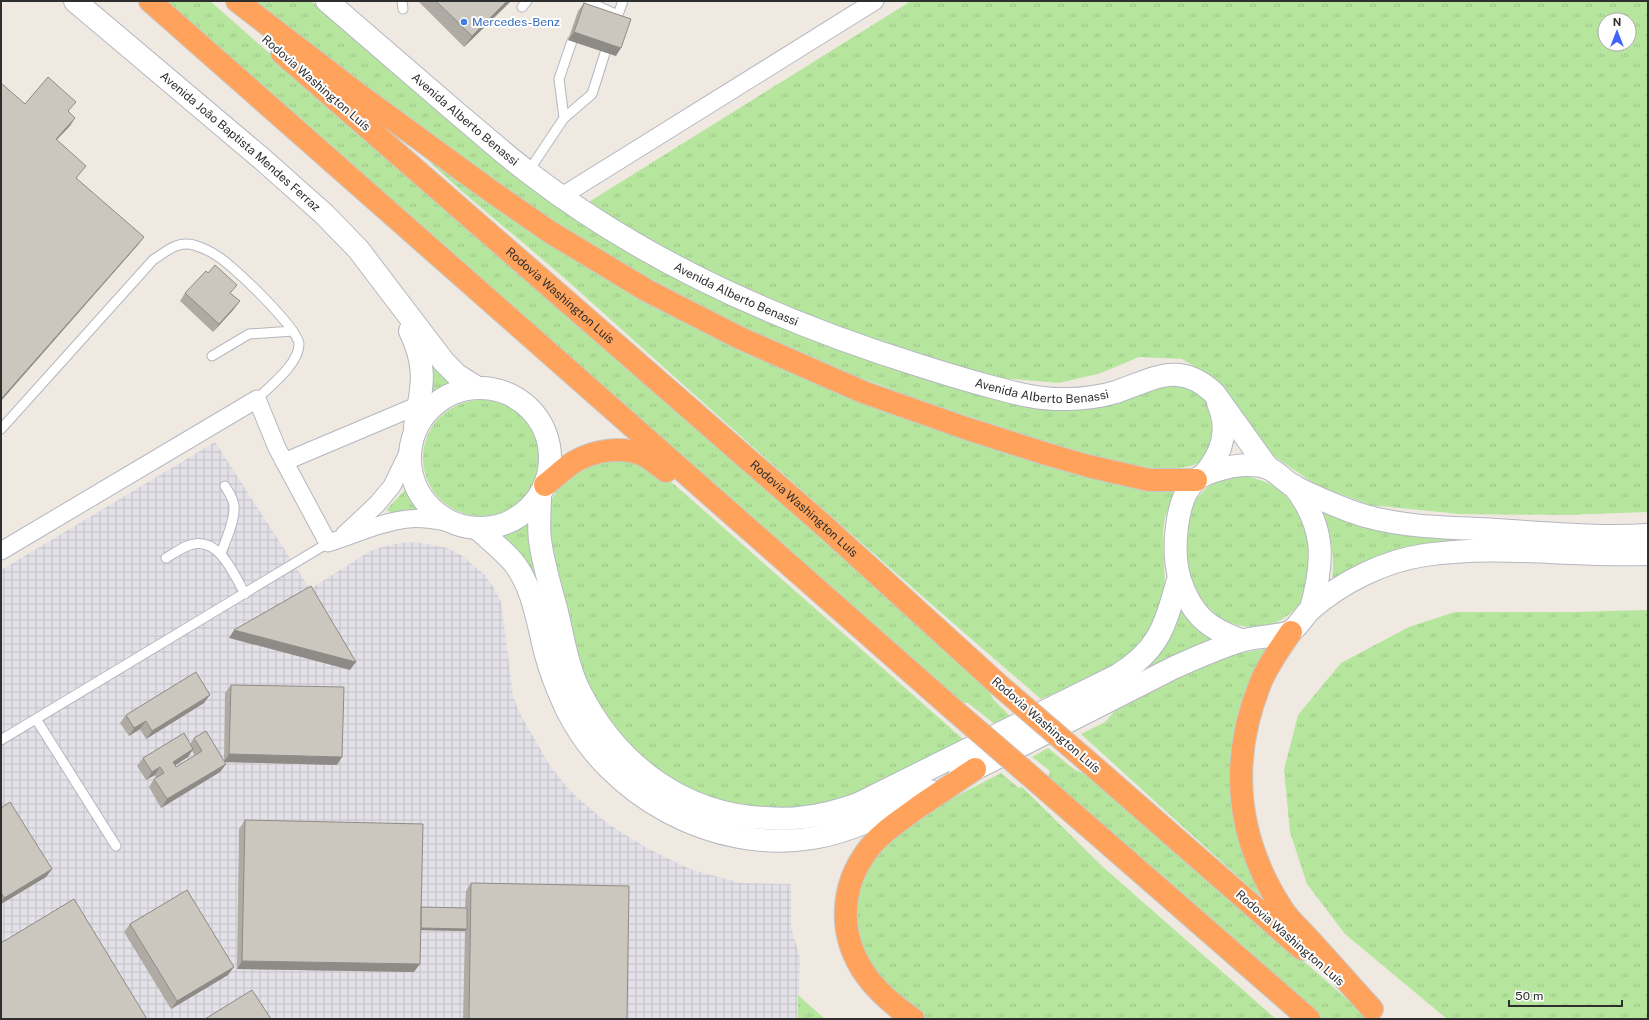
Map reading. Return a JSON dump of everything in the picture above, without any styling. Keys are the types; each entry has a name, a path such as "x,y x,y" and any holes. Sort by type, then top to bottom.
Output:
{"highway":[{"path":"150,1 955,711 1308,1019"},
{"name":"Rodovia Washington Luís","path":"223,1 821,523 1000,686 1377,1014"},
{"path":"237,1 362,97 488,190 550,232 646,290 740,338 825,377 863,392 966,428 1044,453 1088,466 1149,480 1200,477"},
{"path":"543,490 574,462 593,453 610,450 628,451 643,455 662,468 771,549"},
{"path":"1291,632 1279,649 1260,683 1244,734 1241,763 1241,796 1245,825 1253,853 1282,908 1377,1014"},
{"path":"913,1019 879,992 858,964 850,945 846,928 847,891 852,876 861,860 871,846 885,832 975,769"},
{"path":"1192,917 1288,1019"}],"main road":[{"name":"Avenida João Baptista Mendes Ferraz","path":"75,1 262,158 324,214 358,249 444,362 457,375 476,387"},
{"name":"Avenida Alberto Benassi","path":"327,1 528,172 624,238 697,277 766,310 858,346 957,378 1018,394 1061,400 1102,396 1164,375 1176,374 1190,377 1203,383 1214,393 1268,468"},
{"name":"Avenida João Baptista Mendes Ferraz","path":"392,294 418,349 422,366 423,383 428,403"},
{"path":"543,490 529,509 514,520 496,527 478,529 455,524 435,512 419,495 410,474 412,441 428,403 456,391 476,387 496,389 515,397 531,409 543,426 550,445 550,466 543,490 540,540 565,646 580,691 595,720 614,745 650,777 668,790 688,800 730,815 769,818 804,818 832,812 858,804 1118,675 1132,666 1156,642 1163,628 1179,577"},
{"path":"1214,393 1222,413 1224,430 1223,441 1212,466 1200,477 1186,494 1179,512 1175,532 1176,554 1179,577 1184,592 1194,610 1206,623 1222,633 1241,640"},
{"path":"1200,477 1222,469 1240,466 1268,468 1294,486 1350,511 1376,519 1404,524 1563,534 1648,535"},
{"path":"1294,486 1306,503 1315,524 1318,537 1320,562 1318,581 1311,609"},
{"path":"478,529 514,564 525,580 556,686 580,733 596,755 615,774 636,791 671,813 707,829 732,835 774,840 813,838 835,833 876,818 1173,668 1241,640 1291,632 1311,609 1355,579 1379,568 1400,561 1424,555 1512,551 1648,554"}],"street":[{"path":"562,196 875,1"},
{"path":"1,551 257,399 284,462 334,541"},
{"path":"284,462 428,403"},
{"path":"334,541 377,504 392,486 412,441"},
{"path":"334,541 409,518 428,519 455,524"}],"lane":[{"path":"583,13 589,1 616,19 622,1"},
{"path":"564,118 559,79 572,41"},
{"path":"528,172 564,118 592,94 605,52"},
{"path":"1,429 153,260 176,245 194,245 215,254 268,303 293,331 299,344 295,360 257,399"},
{"path":"212,356 249,334 293,331"},
{"path":"221,554 233,518 234,508 232,496 226,486"},
{"path":"1,740 334,541"},
{"path":"166,558 196,543 206,544 221,554 245,594"},
{"path":"36,719 116,846"}],"shaded area":[{"path":"215,442 310,589 370,551 401,543 416,542 447,548 461,555 485,575 501,602 513,695 519,712 549,764 569,790 608,824 647,848 692,870 741,883 791,884 791,927 800,958 798,1019 1,1019 1,570"}],"green space":[{"path":"162,1 210,1 985,682 993,699 1011,717 996,725 968,703 960,703"},
{"path":"248,1 311,1 481,149 528,186 559,208 671,276 725,303 781,328 870,361 930,380 1069,410 1096,408 1117,404 1163,386 1179,386 1195,392 1207,401 1218,426 1202,462 1182,468 1172,469 1140,467 1120,463 993,425 869,381 864,384 765,342 599,256"},
{"path":"911,1 1648,1 1648,512 1564,515 1460,514 1370,505 1316,485 1264,449 1205,373 1182,359 1139,357 1101,373 1059,383 1000,378 887,349 730,290 584,205"},
{"path":"414,147 773,361 1177,487 1165,517 1163,532 1165,590 1155,622 1136,651 1109,670 1041,699 808,496 579,291 454,184"},
{"path":"435,361 455,382 441,388 430,396 429,368"},
{"path":"481,400 503,404 513,409 522,417 530,426 535,436 539,458 535,480 530,490 522,499 513,507 503,512 481,516 459,512 449,507 440,499 432,490 427,480 423,458 427,436 432,426 440,417 449,409 459,404"},
{"path":"626,456 662,475 676,486 964,740 845,801 797,810 734,805 691,790 650,764 630,746 613,726 596,701 585,677 546,537 546,510 558,488 581,467"},
{"path":"1246,476 1271,485 1284,494 1301,520 1309,553 1310,570 1307,586 1301,600 1292,612 1283,619 1269,625 1258,627 1235,624 1219,617 1207,605 1197,591 1191,575 1187,557 1186,539 1189,514 1195,500 1218,481"},
{"path":"408,487 423,512 393,513 386,510"},
{"path":"1321,507 1506,538 1332,582 1333,562 1331,544"},
{"path":"533,518 543,588 538,591 501,538"},
{"path":"1180,605 1220,642 1126,678"},
{"path":"1648,610 1648,1019 1447,1019 1345,934 1307,884 1290,832 1284,770 1298,715 1341,663 1409,627 1455,612 1572,612"},
{"path":"1273,647 1244,711 1263,897 1257,894 1081,734 1105,722 1121,704 1209,662 1228,656"},
{"path":"1048,748 1075,770 1091,776 1370,1019 1321,1019 1048,778 1050,771 1032,757"},
{"path":"1001,773 1019,788 1022,787 1103,867 1276,1019 926,1019 907,1006 865,965 852,915 864,867 908,821"},
{"path":"798,995 825,1019 798,1019"}],"building":[{"path":"436,1 507,1 472,36"},
{"path":"584,3 631,19 621,48 574,32"},
{"path":"48,77 76,102 68,111 75,118 56,139 86,166 76,178 144,237 1,399 1,83 25,104"},
{"path":"215,265 237,285 230,293 240,301 219,324 185,293 206,271 208,273"},
{"path":"311,586 356,662 234,630"},
{"path":"196,672 210,695 152,731 146,721 134,728 126,715"},
{"path":"231,685 344,687 342,757 229,754"},
{"path":"206,731 226,764 167,799 154,779 164,773 160,767 152,772 143,758 184,733 193,749 173,762 176,767 202,751 194,738"},
{"path":"10,802 52,869 4,898 1,892 1,808"},
{"path":"245,820 423,824 420,964 242,961"},
{"path":"471,883 629,886 627,1019 469,1019"},
{"path":"187,890 234,967 177,1001 130,924"},
{"path":"74,899 147,1019 1,1019 1,943"},
{"path":"421,907 467,908 467,929 421,928"},
{"path":"252,990 271,1019 205,1019"}],"place":[{"name":"Mercedes-Benz","path":"464,22"}]}
